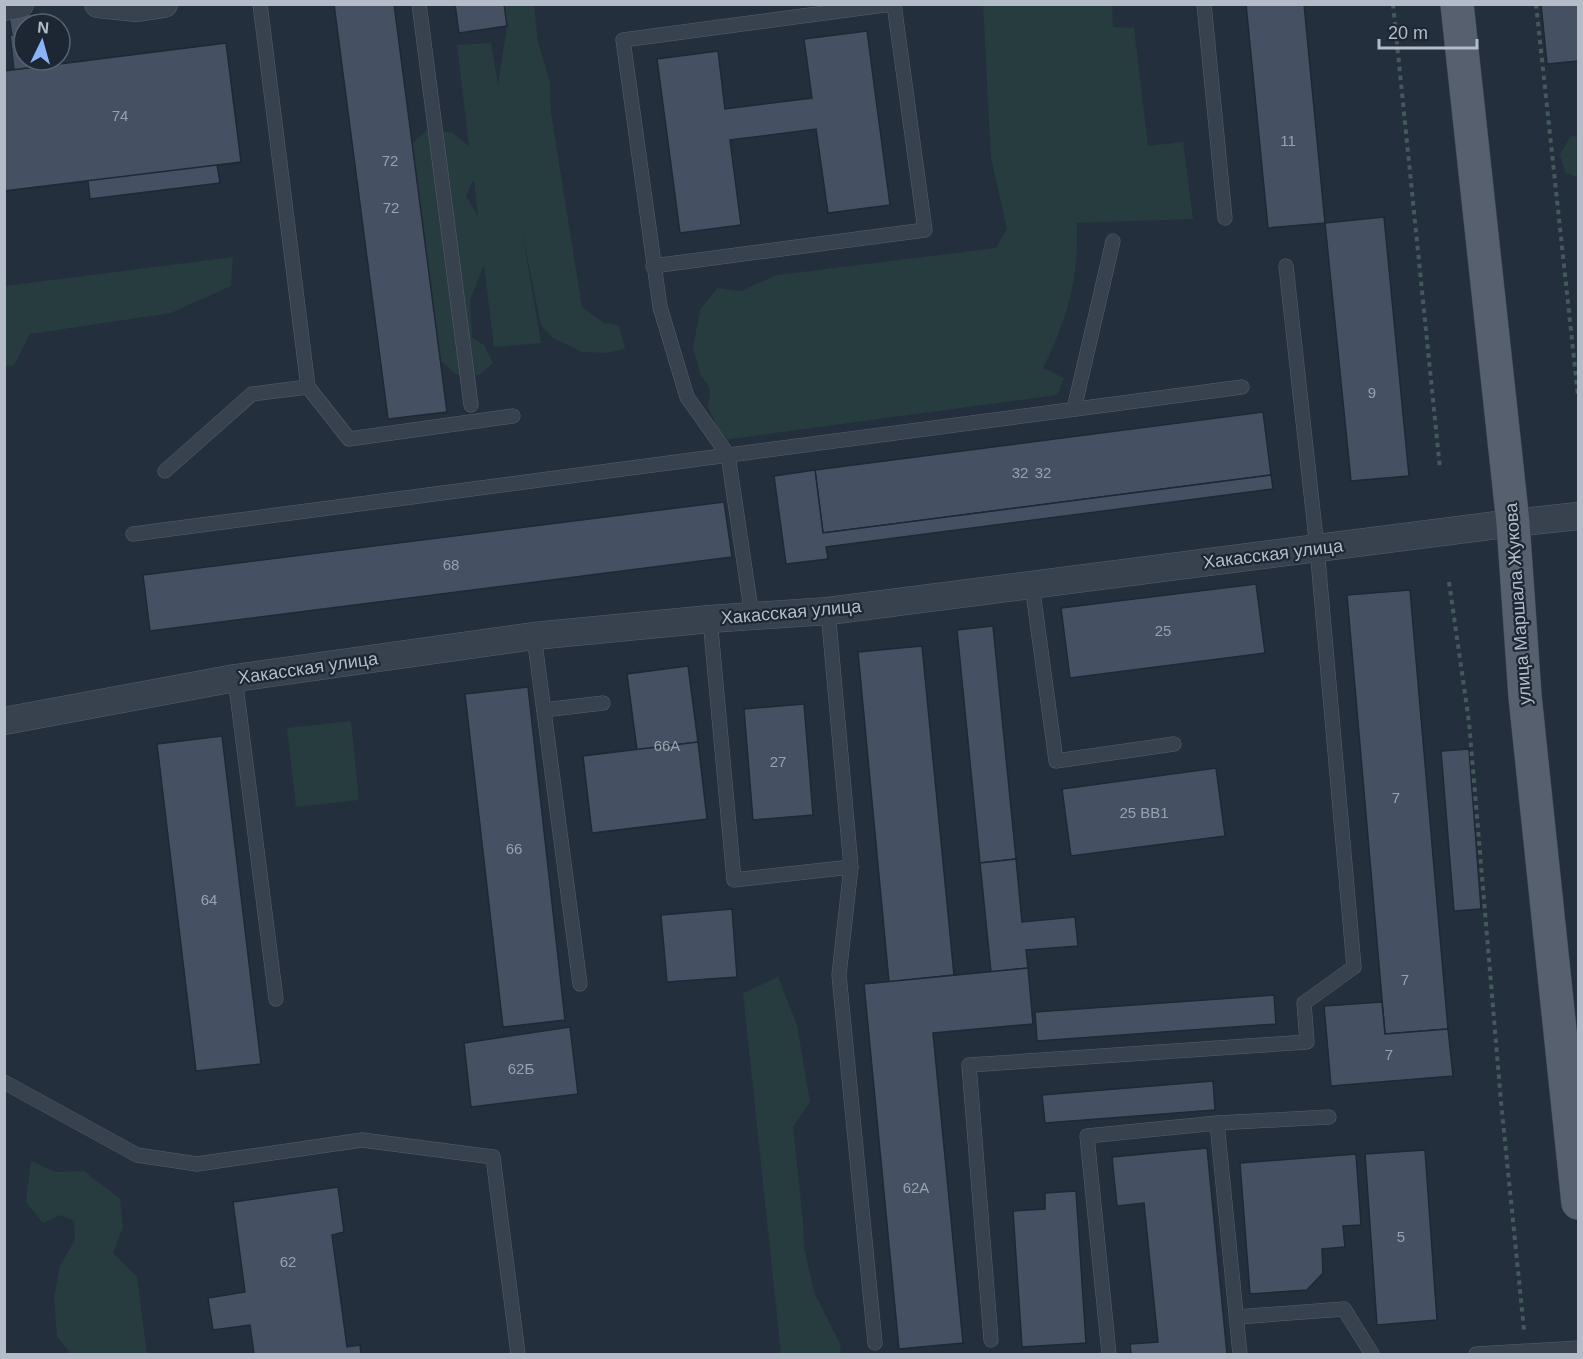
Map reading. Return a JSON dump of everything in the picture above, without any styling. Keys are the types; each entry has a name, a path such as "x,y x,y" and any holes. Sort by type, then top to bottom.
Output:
{"main road":[{"name":"улица Маршала Жукова","path":"1457,4 1513,523 1525,696 1578,1203"}],"street":[{"path":"4,7 20,4"},
{"path":"98,4 137,8 164,4"},
{"name":"Хакасская улица","path":"4,721 236,678 534,636 710,619 828,611 1578,516"}],"lane":[{"path":"260,4 308,387 349,439 513,416"},
{"path":"419,4 471,405"},
{"path":"653,266 925,230 893,4 623,40 653,266 660,307 687,397 728,454 752,616"},
{"path":"1204,4 1226,218"},
{"path":"1074,409 1113,241"},
{"path":"991,1340 969,1065 1306,1042 1304,1004 1354,967 1317,548 1286,266"},
{"path":"165,471 252,394 308,387"},
{"path":"133,534 1242,387"},
{"path":"1032,585 1056,761 1174,744"},
{"path":"828,611 851,867 839,975 875,1343"},
{"path":"710,619 734,880 851,867"},
{"path":"534,636 580,984"},
{"path":"236,678 276,999"},
{"path":"544,710 603,703"},
{"path":"4,1082 137,1155 198,1164 362,1140 493,1157 518,1354"},
{"path":"1109,1354 1087,1136 1217,1123 1329,1117"},
{"path":"1217,1123 1240,1354"},
{"path":"1237,1317 1344,1309 1372,1354"},
{"path":"1476,1354 1578,1348"}],"path":[{"path":"1393,4 1440,469"},
{"path":"1536,4 1578,396"},
{"path":"1449,582 1469,722 1501,1102 1527,1351"}],"green space":[{"path":"504,5 534,5 538,42 550,83 551,113 582,307 604,323 619,325 625,349 606,353 582,352 553,338 541,325 522,231 541,343 494,347 484,265 470,300 472,338 484,345 493,363 479,375 456,374 441,361 411,145 428,129 453,133 469,146 457,45 491,43 498,85 507,26","holes":["474,181 478,216 466,196"]},
{"path":"983,5 1112,5 1113,27 1134,28 1148,146 1183,142 1193,219 1077,223 1073,284 1059,333 1043,368 1064,378 1057,395 723,440 708,407 709,386 701,376 693,348 700,310 717,288 741,291 777,275 996,248 1007,229 991,158"},
{"path":"1571,136 1578,137 1578,178 1565,172 1560,154"},
{"path":"233,257 231,286 171,313 30,334 14,365 5,367 5,286"},
{"path":"351,721 359,800 296,807 287,728"},
{"path":"778,977 797,1025 810,1102 793,1127 804,1247 814,1292 840,1344 841,1354 781,1354 743,993"},
{"path":"31,1161 56,1172 84,1171 120,1199 123,1227 113,1253 137,1277 147,1354 71,1354 57,1337 54,1297 60,1266 75,1240 74,1221 61,1215 43,1223 26,1202"}],"building":[{"path":"334,4 394,4 447,412 388,419"},
{"path":"455,4 504,4 507,26 459,33"},
{"path":"1246,4 1304,4 1325,223 1268,228"},
{"path":"1541,4 1578,4 1578,61 1547,64"},
{"path":"9,17 12,17 12,35"},
{"path":"867,31 890,205 828,213 816,129 730,140 741,225 680,233 657,59 718,51 725,109 812,98 804,39"},
{"path":"226,43 241,162 217,165 220,183 90,199 88,181 4,191 4,71 72,72 72,63"},
{"path":"226,43 241,162 4,191 4,71 72,72 72,62"},
{"path":"1384,217 1409,476 1351,481 1325,223"},
{"path":"1263,412 1271,475 823,533 815,470"},
{"path":"815,470 823,533 1271,475 1273,489 826,547 828,559 786,564 774,476"},
{"path":"724,502 732,557 150,631 143,575"},
{"path":"1256,584 1265,653 1070,678 1061,608"},
{"path":"1410,590 1448,1029 1385,1034 1347,595"},
{"path":"993,626 1016,859 980,863 957,630"},
{"path":"922,646 954,975 889,982 858,652"},
{"path":"688,666 707,819 592,833 583,756 637,750 627,674"},
{"path":"688,666 698,742 637,750 627,674"},
{"path":"528,687 565,1020 503,1027 465,694"},
{"path":"804,704 813,815 753,820 744,709"},
{"path":"222,736 261,1064 196,1071 157,744"},
{"path":"698,742 707,819 592,833 583,756"},
{"path":"1469,749 1481,909 1454,911 1441,751"},
{"path":"1216,768 1225,836 1071,856 1062,789"},
{"path":"1016,859 1022,922 1075,917 1078,946 1026,950 1028,968 991,972 980,863"},
{"path":"732,909 737,977 667,982 661,915"},
{"path":"1028,968 1033,1024 933,1033 963,1343 899,1349 864,984"},
{"path":"1274,995 1276,1024 1037,1041 1035,1012"},
{"path":"1382,1002 1385,1034 1448,1029 1453,1076 1331,1086 1324,1006"},
{"path":"570,1027 578,1094 471,1107 464,1043"},
{"path":"1213,1081 1215,1110 1045,1123 1042,1095"},
{"path":"1207,1148 1227,1354 1131,1354 1130,1344 1158,1342 1144,1203 1117,1206 1112,1157"},
{"path":"1425,1150 1437,1320 1377,1325 1365,1154"},
{"path":"1356,1154 1361,1225 1343,1226 1345,1247 1322,1249 1323,1273 1307,1290 1250,1294 1240,1163"},
{"path":"338,1187 344,1232 332,1235 347,1347 360,1345 361,1354 254,1354 250,1325 213,1330 208,1298 245,1292 233,1202"},
{"path":"1076,1191 1086,1343 1022,1347 1013,1211 1045,1209 1045,1193"}]}
